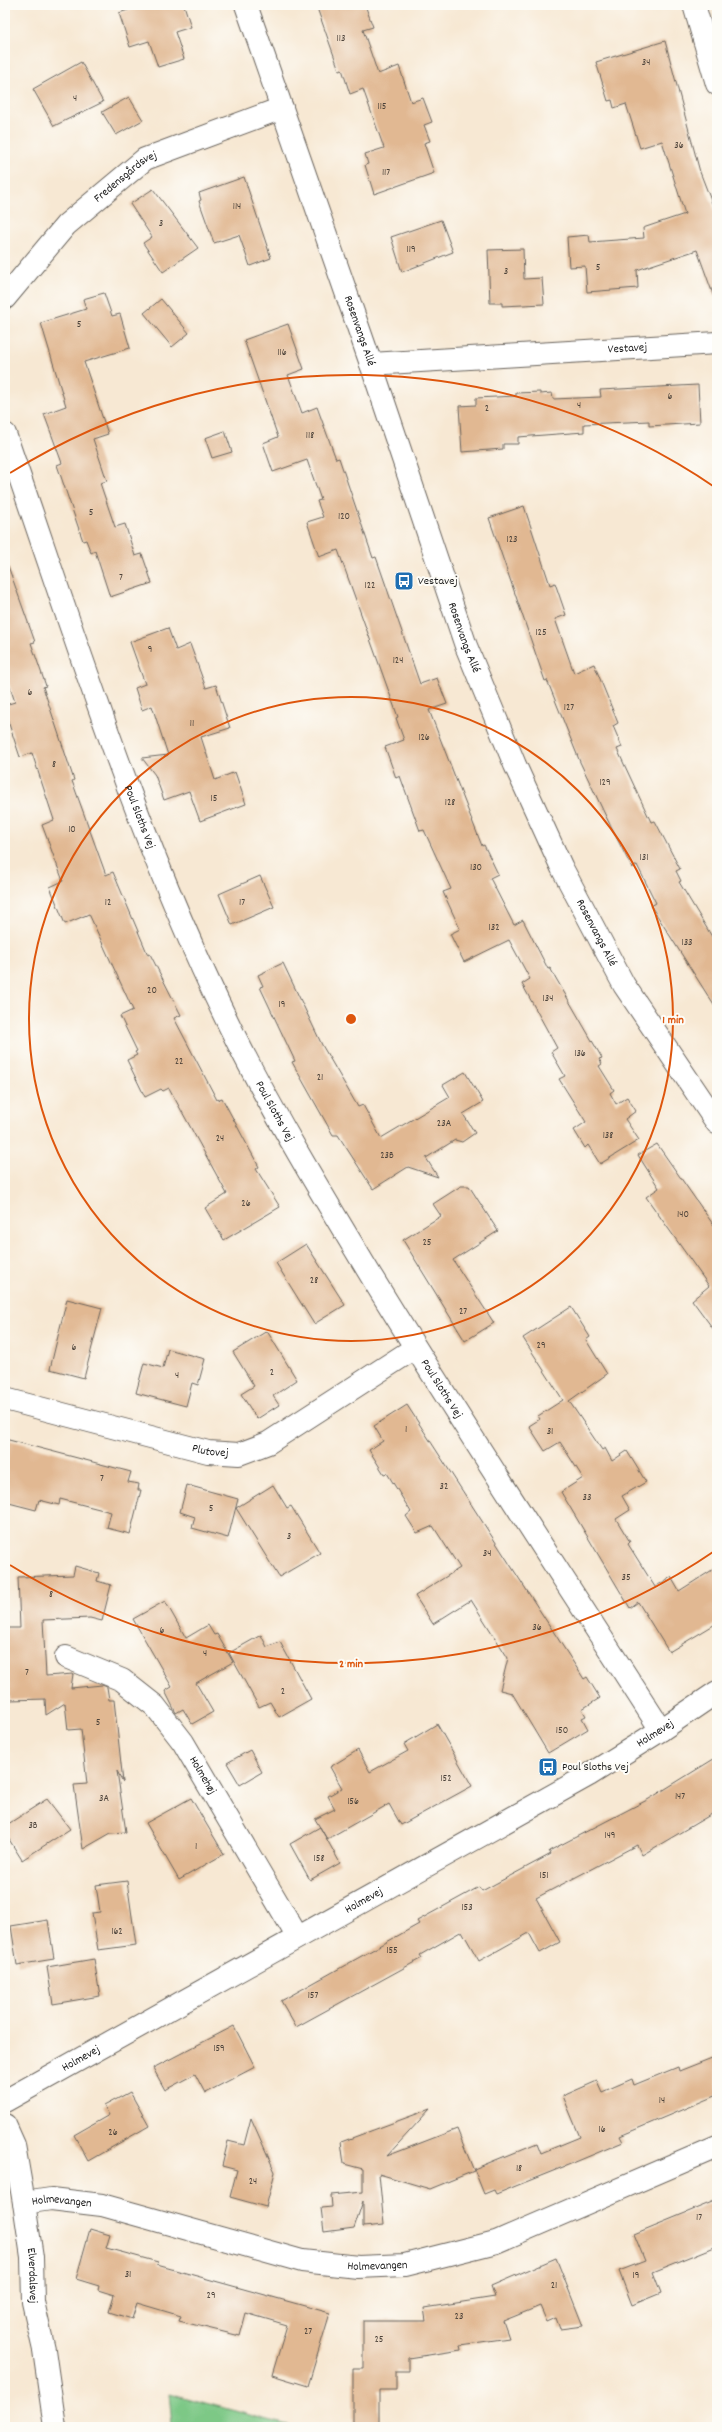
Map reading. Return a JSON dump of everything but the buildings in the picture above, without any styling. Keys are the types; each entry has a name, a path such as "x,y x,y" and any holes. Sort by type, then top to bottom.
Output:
{"street":[{"name":"Rosenvangs Allé","path":"246,5 371,364 466,646 518,772 562,868 624,985 717,1123"},
{"path":"694,5 717,84"},
{"name":"Fredensgårdsvej","path":"5,298 66,225 145,159 282,108"},
{"name":"Vestavej","path":"371,364 717,343"},
{"name":"Poul Sloths Vej","path":"5,434 131,799 183,926 238,1043 297,1153 415,1348 661,1730"},
{"name":"Plutovej","path":"5,1399 208,1452 239,1454 268,1443 415,1348"},
{"name":"Holmehøj","path":"66,1657 122,1680 154,1706 183,1742 297,1936"},
{"name":"Holmevej","path":"5,2101 297,1936 583,1778 661,1730 717,1692"},
{"name":"Elverdalsvej","path":"5,2125 14,2145 24,2203 32,2257 33,2302 44,2350 54,2427"},
{"name":"Holmevangen","path":"24,2203 51,2199 102,2205 302,2261 358,2267 405,2265 496,2242 717,2146"}],"green space":[{"path":"169,2393 294,2427 172,2427"}],"place":[{"name":"Vestavej","path":"404,581"},
{"name":"Poul Sloths Vej","path":"548,1767"}]}
